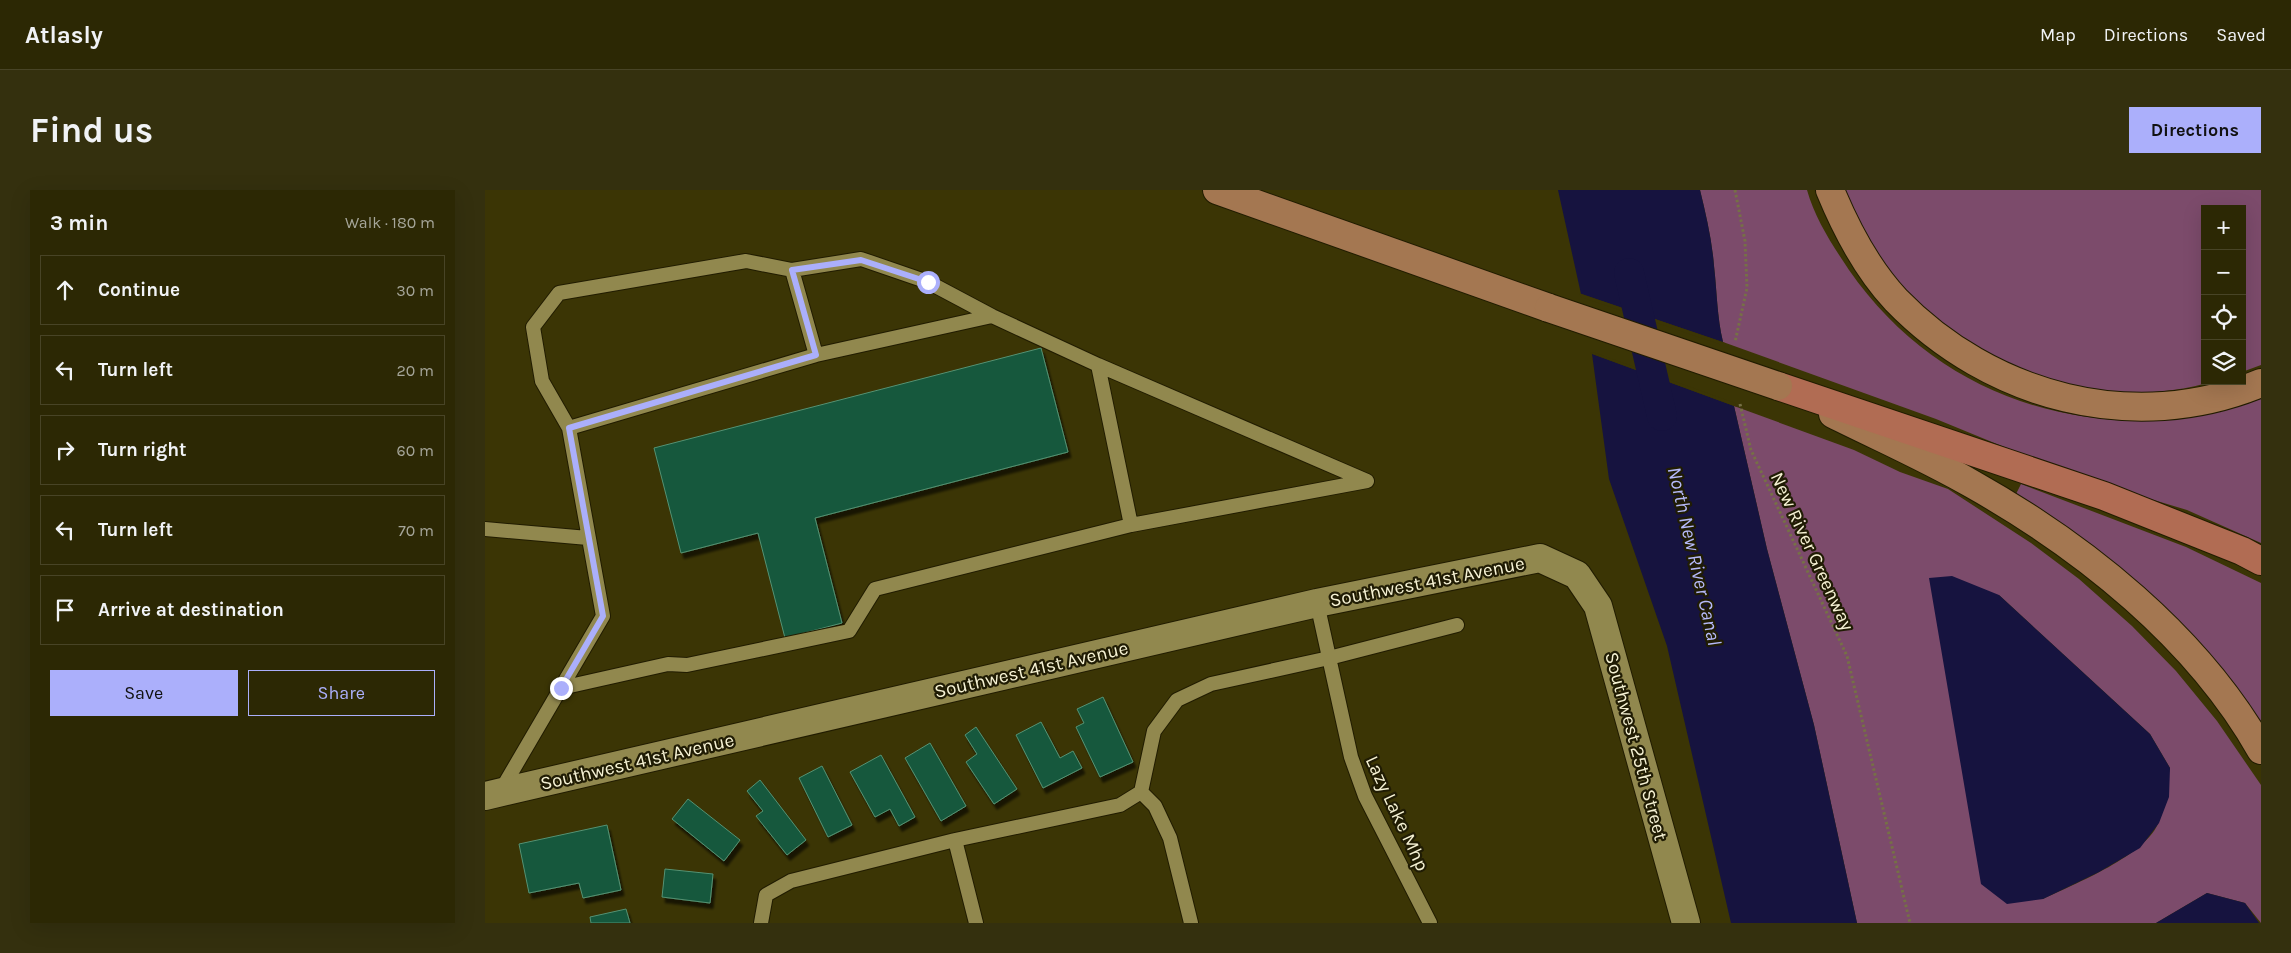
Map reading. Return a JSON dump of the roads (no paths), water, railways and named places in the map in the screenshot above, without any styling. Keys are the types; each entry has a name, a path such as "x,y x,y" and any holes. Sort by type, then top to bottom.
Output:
{"highway":[{"path":"1779,386 2104,496 2242,551 2261,561"}],"main road":[{"path":"1217,190 1549,308 1779,386 1972,484 2059,540 2135,598 2206,670 2261,750"},
{"path":"1830,190 1859,250 1896,299 1943,342 1997,375 2071,400 2123,407 2188,404 2239,392 2261,383"}],"street":[{"name":"Southwest 41st Avenue","path":"492,794 1317,603 1540,558 1577,575"},
{"name":"Southwest 25th Street","path":"1577,575 1598,606 1686,923"}],"lane":[{"path":"492,794 561,688 603,616 569,428 541,381 533,327 559,293 746,261 792,270 861,260 928,282 992,316 1098,365 1367,481 1131,525 875,590 849,631 687,665 667,664 561,688"},
{"path":"792,270 816,355"},
{"path":"569,428 816,355 992,316"},
{"path":"1098,365 1131,525"},
{"path":"485,529 588,538"},
{"name":"Lazy Lake Mhp","path":"1317,603 1351,757 1365,796 1430,923"},
{"path":"761,923 766,894 791,881 955,840 1120,805 1141,792 1154,731 1177,700 1211,684 1329,658 1457,625"},
{"path":"1141,792 1155,806 1170,838 1191,923"},
{"path":"955,840 976,923"}],"water":[{"path":"1558,190 1700,190 1712,247 1718,314 1723,342 1581,294"},
{"path":"1592,354 1734,406 1767,549 1814,725 1857,923 1731,923 1667,646 1609,479"},
{"path":"1952,576 1999,595 2150,734 2170,768 2169,797 2159,823 2140,848 2099,872 2043,899 2007,904 1981,884 1929,578"},
{"path":"2207,893 2245,903 2259,923 2156,923"}],"waterway":[{"name":"North New River Canal","path":"1629,273 1662,416"}]}
